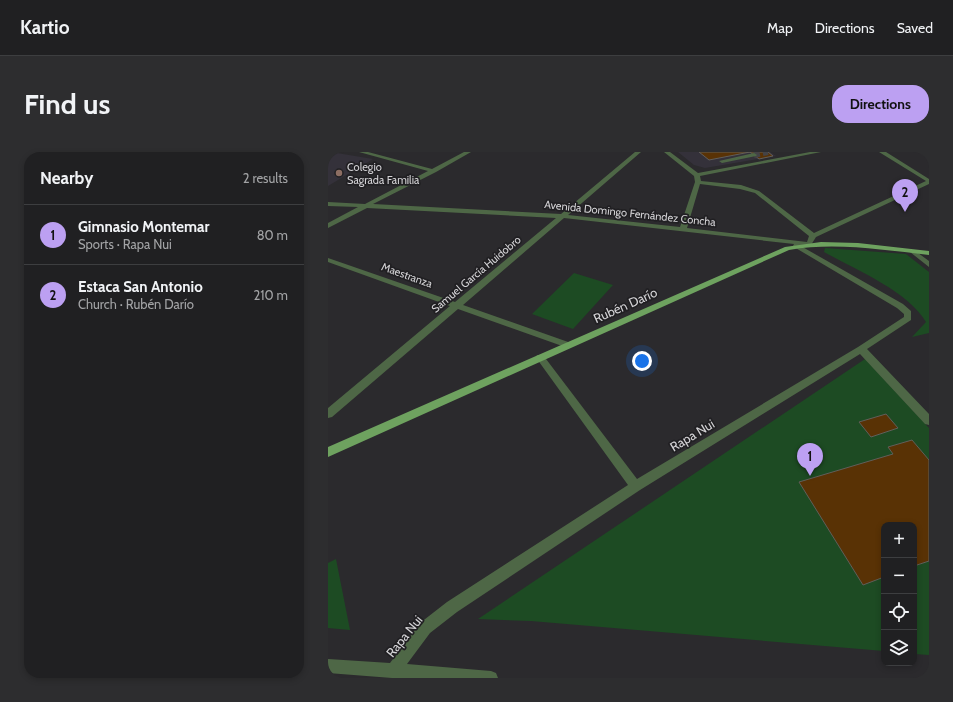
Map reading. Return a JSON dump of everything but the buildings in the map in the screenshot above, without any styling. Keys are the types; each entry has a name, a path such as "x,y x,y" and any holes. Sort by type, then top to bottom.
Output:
{"main road":[{"name":"Rubén Darío","path":"329,451 772,254 811,240"},
{"name":"Avenida Domingo Fernández Concha","path":"811,240 929,253"}],"street":[{"path":"362,152 434,171"},
{"path":"328,226 468,152"},
{"name":"Samuel García Huidobro","path":"328,414 638,152"},
{"path":"667,152 698,178 757,192 811,240"},
{"path":"698,178 818,152"},
{"path":"882,152 929,181"},
{"path":"722,161 754,155"},
{"path":"683,229 698,178"},
{"name":"Rubén Darío","path":"811,240 929,181"},
{"name":"Avenida Domingo Fernández Concha","path":"328,204 562,216 683,229 811,240"},
{"name":"Rapa Nui","path":"394,675 425,628 452,607 636,486 861,349 908,318 908,313 900,306 796,246"},
{"path":"912,251 929,265"},
{"name":"Maestranza","path":"328,260 568,345"},
{"path":"861,349 929,420"},
{"path":"540,358 636,486"},
{"path":"328,666 394,675 491,678"}],"shaded area":[{"path":"678,152 770,152 776,156 705,168 694,165"},
{"name":"Colegio Sagrada Familia","path":"337,153 373,159 328,186 328,157"}],"green space":[{"path":"825,248 906,254 929,272 929,333 912,337 926,322 918,311 894,291 880,282 824,252"},
{"path":"574,273 613,285 573,329 532,314"},
{"path":"865,359 929,428 929,655 917,654 917,522 881,522 881,651 531,621 478,619"},
{"path":"336,559 350,630 328,628 328,563"}],"tunnel":[{"path":"754,155 768,152"}],"place":[{"name":"Colegio Sagrada Familia","path":"339,173"},
{"name":"Estaca San Antonio","path":"905,212"},
{"name":"Gimnasio Montemar","path":"810,476"}]}
